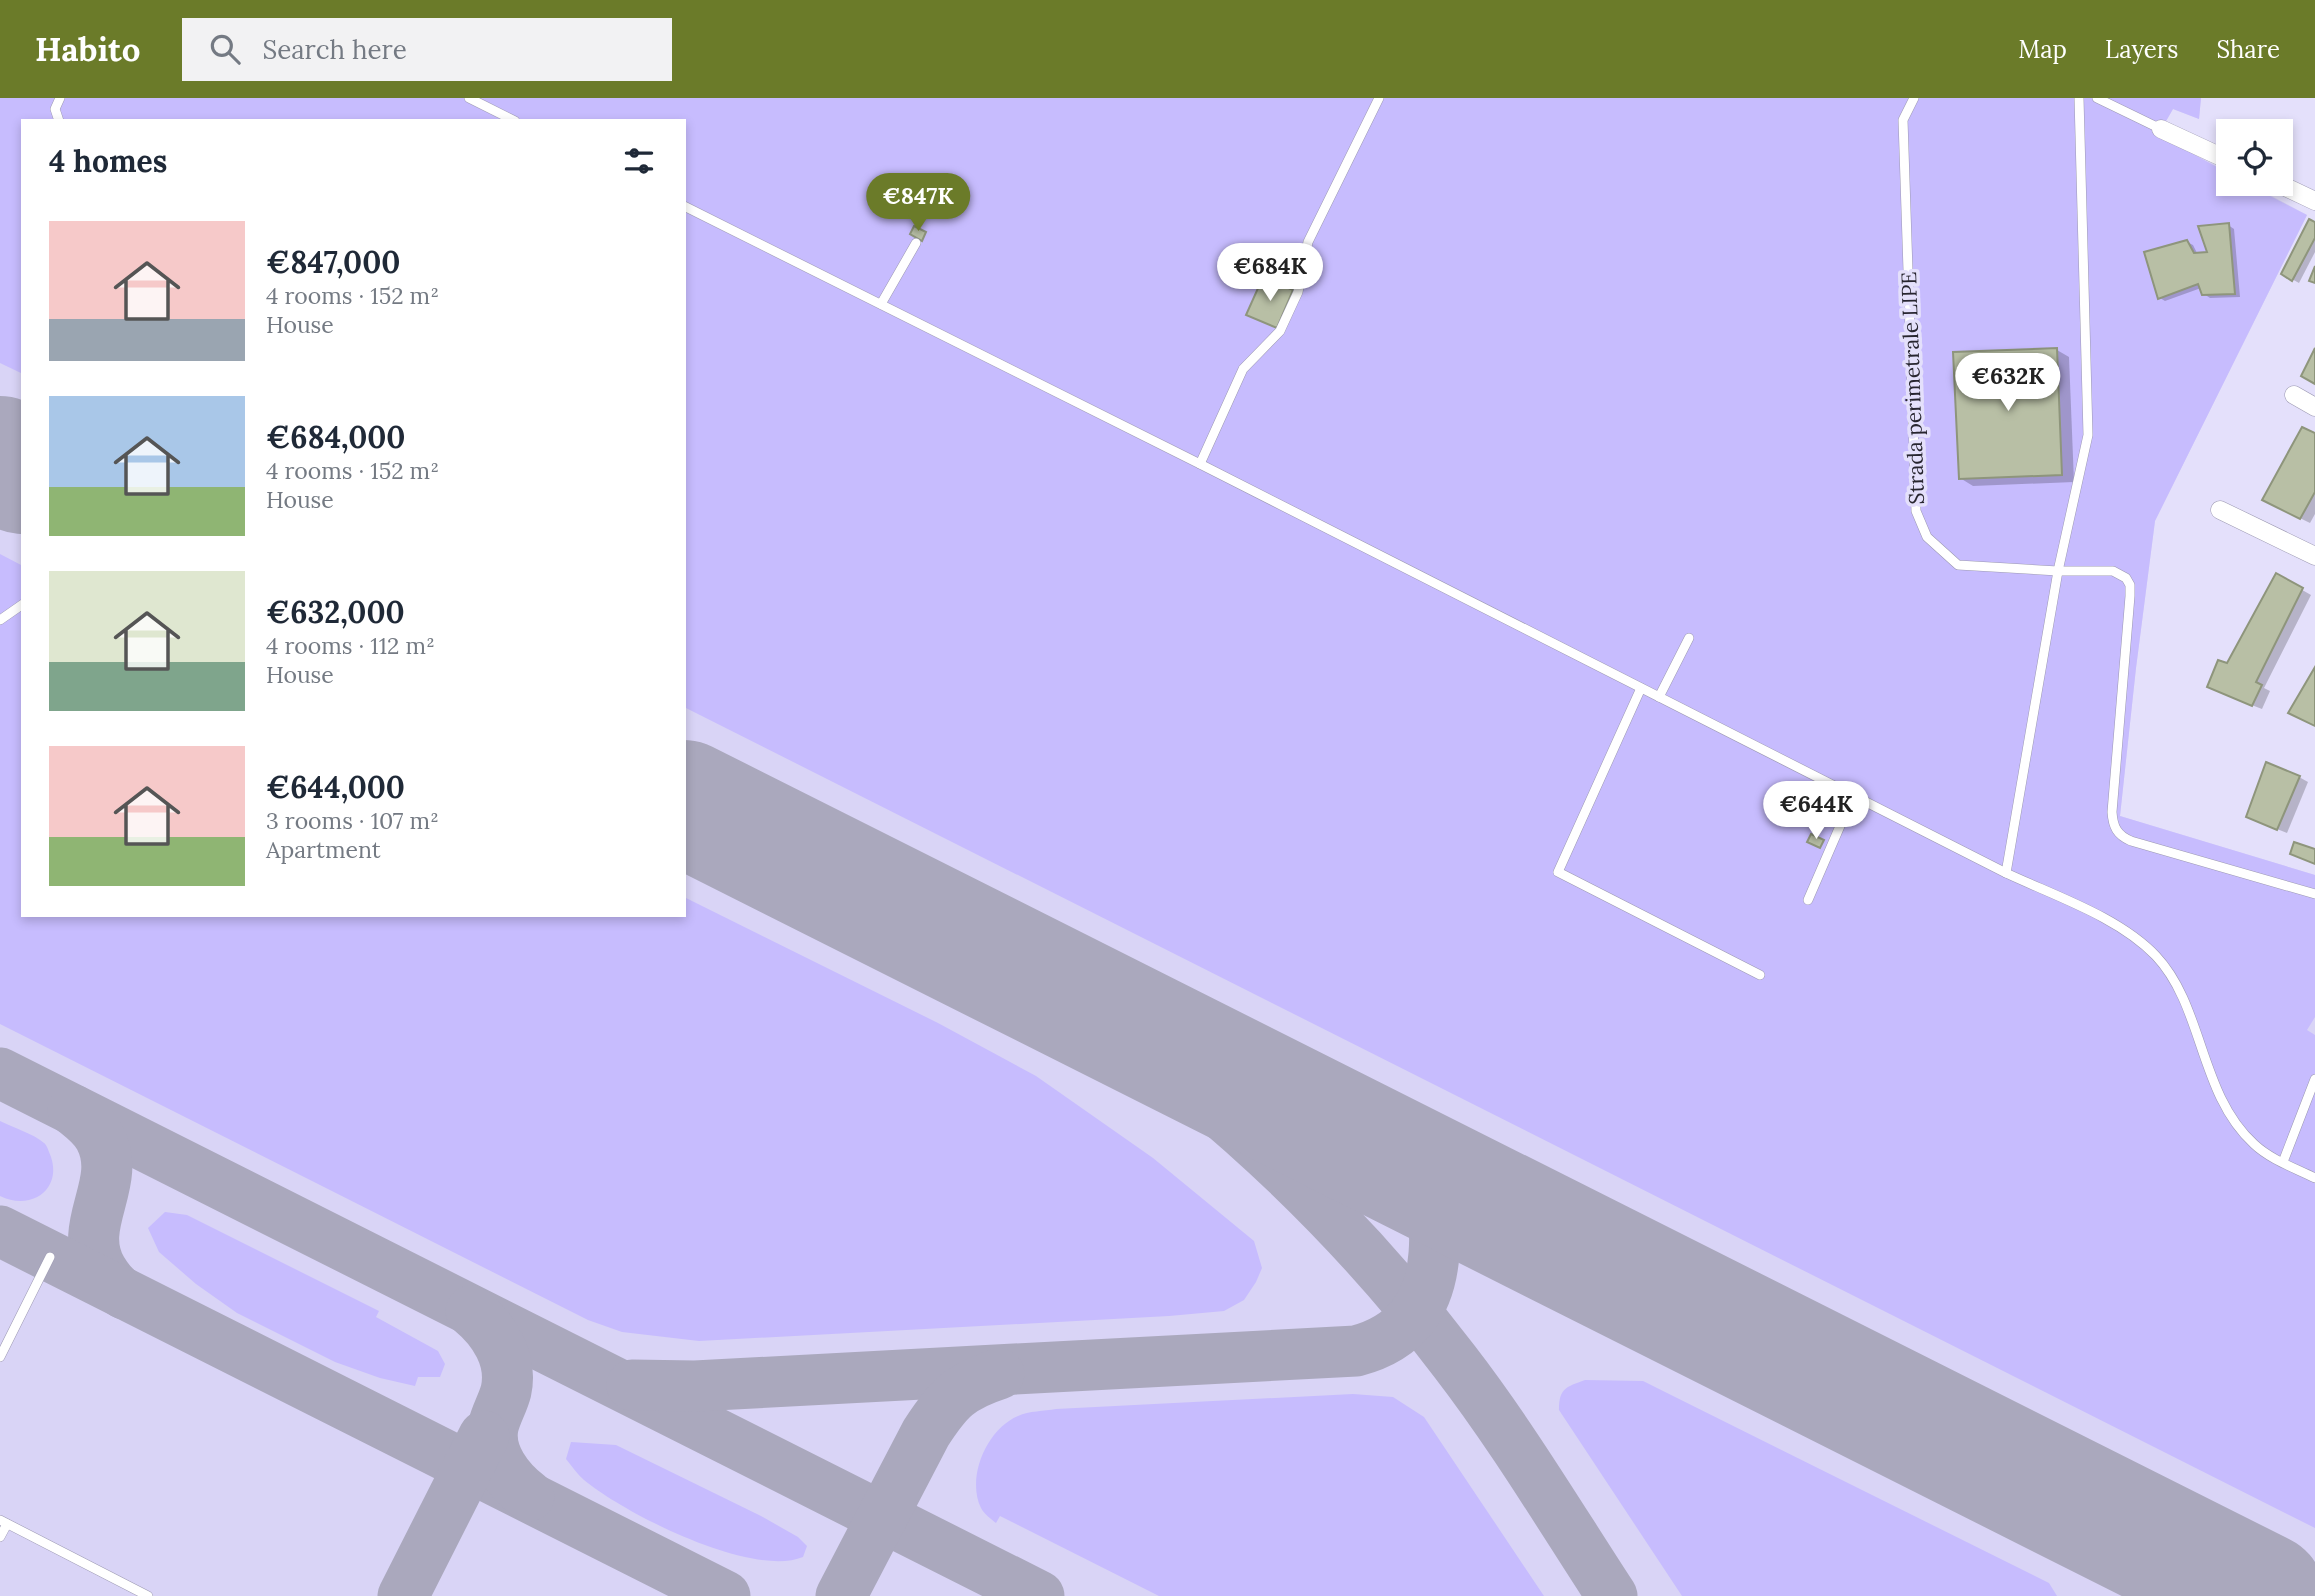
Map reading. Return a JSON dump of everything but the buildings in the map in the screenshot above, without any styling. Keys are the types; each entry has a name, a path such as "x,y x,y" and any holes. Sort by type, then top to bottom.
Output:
{"street":[{"path":"2161,129 2216,154"},
{"path":"2293,191 2315,201"},
{"path":"2294,395 2315,407"},
{"path":"2220,510 2315,556"}],"lane":[{"path":"58,119 55,109 60,98"},
{"path":"469,98 510,119"},
{"path":"1200,464 1243,369 1280,331 1298,292 1308,242 1380,98"},
{"name":"Strada perimetrale LIPE","path":"1914,98 1903,120 1916,511 1927,537 1958,565 2058,571 2113,571 2126,578 2130,585 2112,813 2116,830 2131,841 2315,894"},
{"path":"2006,873 2058,571 2088,435 2079,98"},
{"path":"2096,98 2161,129"},
{"path":"686,206 1853,796 2132,934 2158,958 2169,974 2187,1009 2223,1103 2245,1135 2256,1146 2315,1178"},
{"path":"881,304 916,243"},
{"path":"0,620 21,605"},
{"path":"1659,697 1689,638"},
{"path":"1642,688 1558,872 1759,975"},
{"path":"1808,900 1853,796"},
{"path":"2283,1162 2315,1079"},
{"path":"0,1357 50,1257"},
{"path":"0,1537 4,1522 135,1593 148,1596"}],"shaded area":[{"path":"0,98 2201,98 2199,119 2173,109 2158,135 2216,166 2216,196 2272,196 2307,215 2155,521 2120,816 2315,875 2315,1596 0,1596"},
{"path":"0,98 2201,98 2199,119 2173,109 2158,135 2216,166 2216,196 2270,196 2307,215 2155,521 2120,816 2315,875 2315,1017 2307,1030 2315,1035 2315,1528 686,708 686,119 21,119 21,373 0,363"},
{"path":"0,554 21,565 21,917 686,917 686,898 938,1023 1036,1076 1153,1158 1254,1241 1262,1268 1244,1300 1224,1311 699,1341 622,1332 588,1320 0,1024"},
{"path":"0,1121 35,1137 48,1148 53,1176 43,1193 34,1198 24,1201 0,1196"},
{"path":"165,1212 187,1215 379,1311 376,1317 438,1351 445,1364 440,1377 418,1377 415,1386 380,1378 335,1362 237,1313 196,1284 159,1252 148,1228"},
{"path":"1585,1380 1643,1381 2049,1583 2057,1596 1682,1596 1559,1410 1560,1397 1565,1389"},
{"path":"1353,1394 1393,1397 1424,1417 1544,1596 1159,1596 1000,1516 996,1523 982,1510 977,1496 978,1469 989,1443 1007,1422 1027,1413 1056,1409"},
{"path":"571,1442 616,1445 761,1516 798,1537 807,1546 803,1557 781,1561 753,1559 722,1551 658,1525 603,1494 581,1478 566,1459"}],"taxiway":[{"path":"1043,983 1194,1091 1265,1153 1365,1253 1476,1390 1612,1596"},
{"path":"0,1073 1039,1596"},
{"path":"73,1110 95,1130 106,1155 107,1172 96,1220 95,1253 102,1270 124,1294"},
{"path":"632,1385 695,1386 1356,1351 1389,1338 1402,1328 1421,1304 1432,1272 1435,1240 1431,1217 1410,1183 1382,1154"},
{"path":"0,1231 725,1596"},
{"path":"471,1311 494,1336 507,1368 506,1391 493,1427 494,1447 501,1466 529,1496"},
{"path":"841,1596 934,1421 964,1389 999,1374"},
{"path":"403,1596 484,1436"},
{"path":"2084,1507 2111,1525 2125,1541 2141,1567 2152,1596"}],"runway":[{"path":"0,459 21,470"},
{"path":"686,804 2262,1596"}]}
